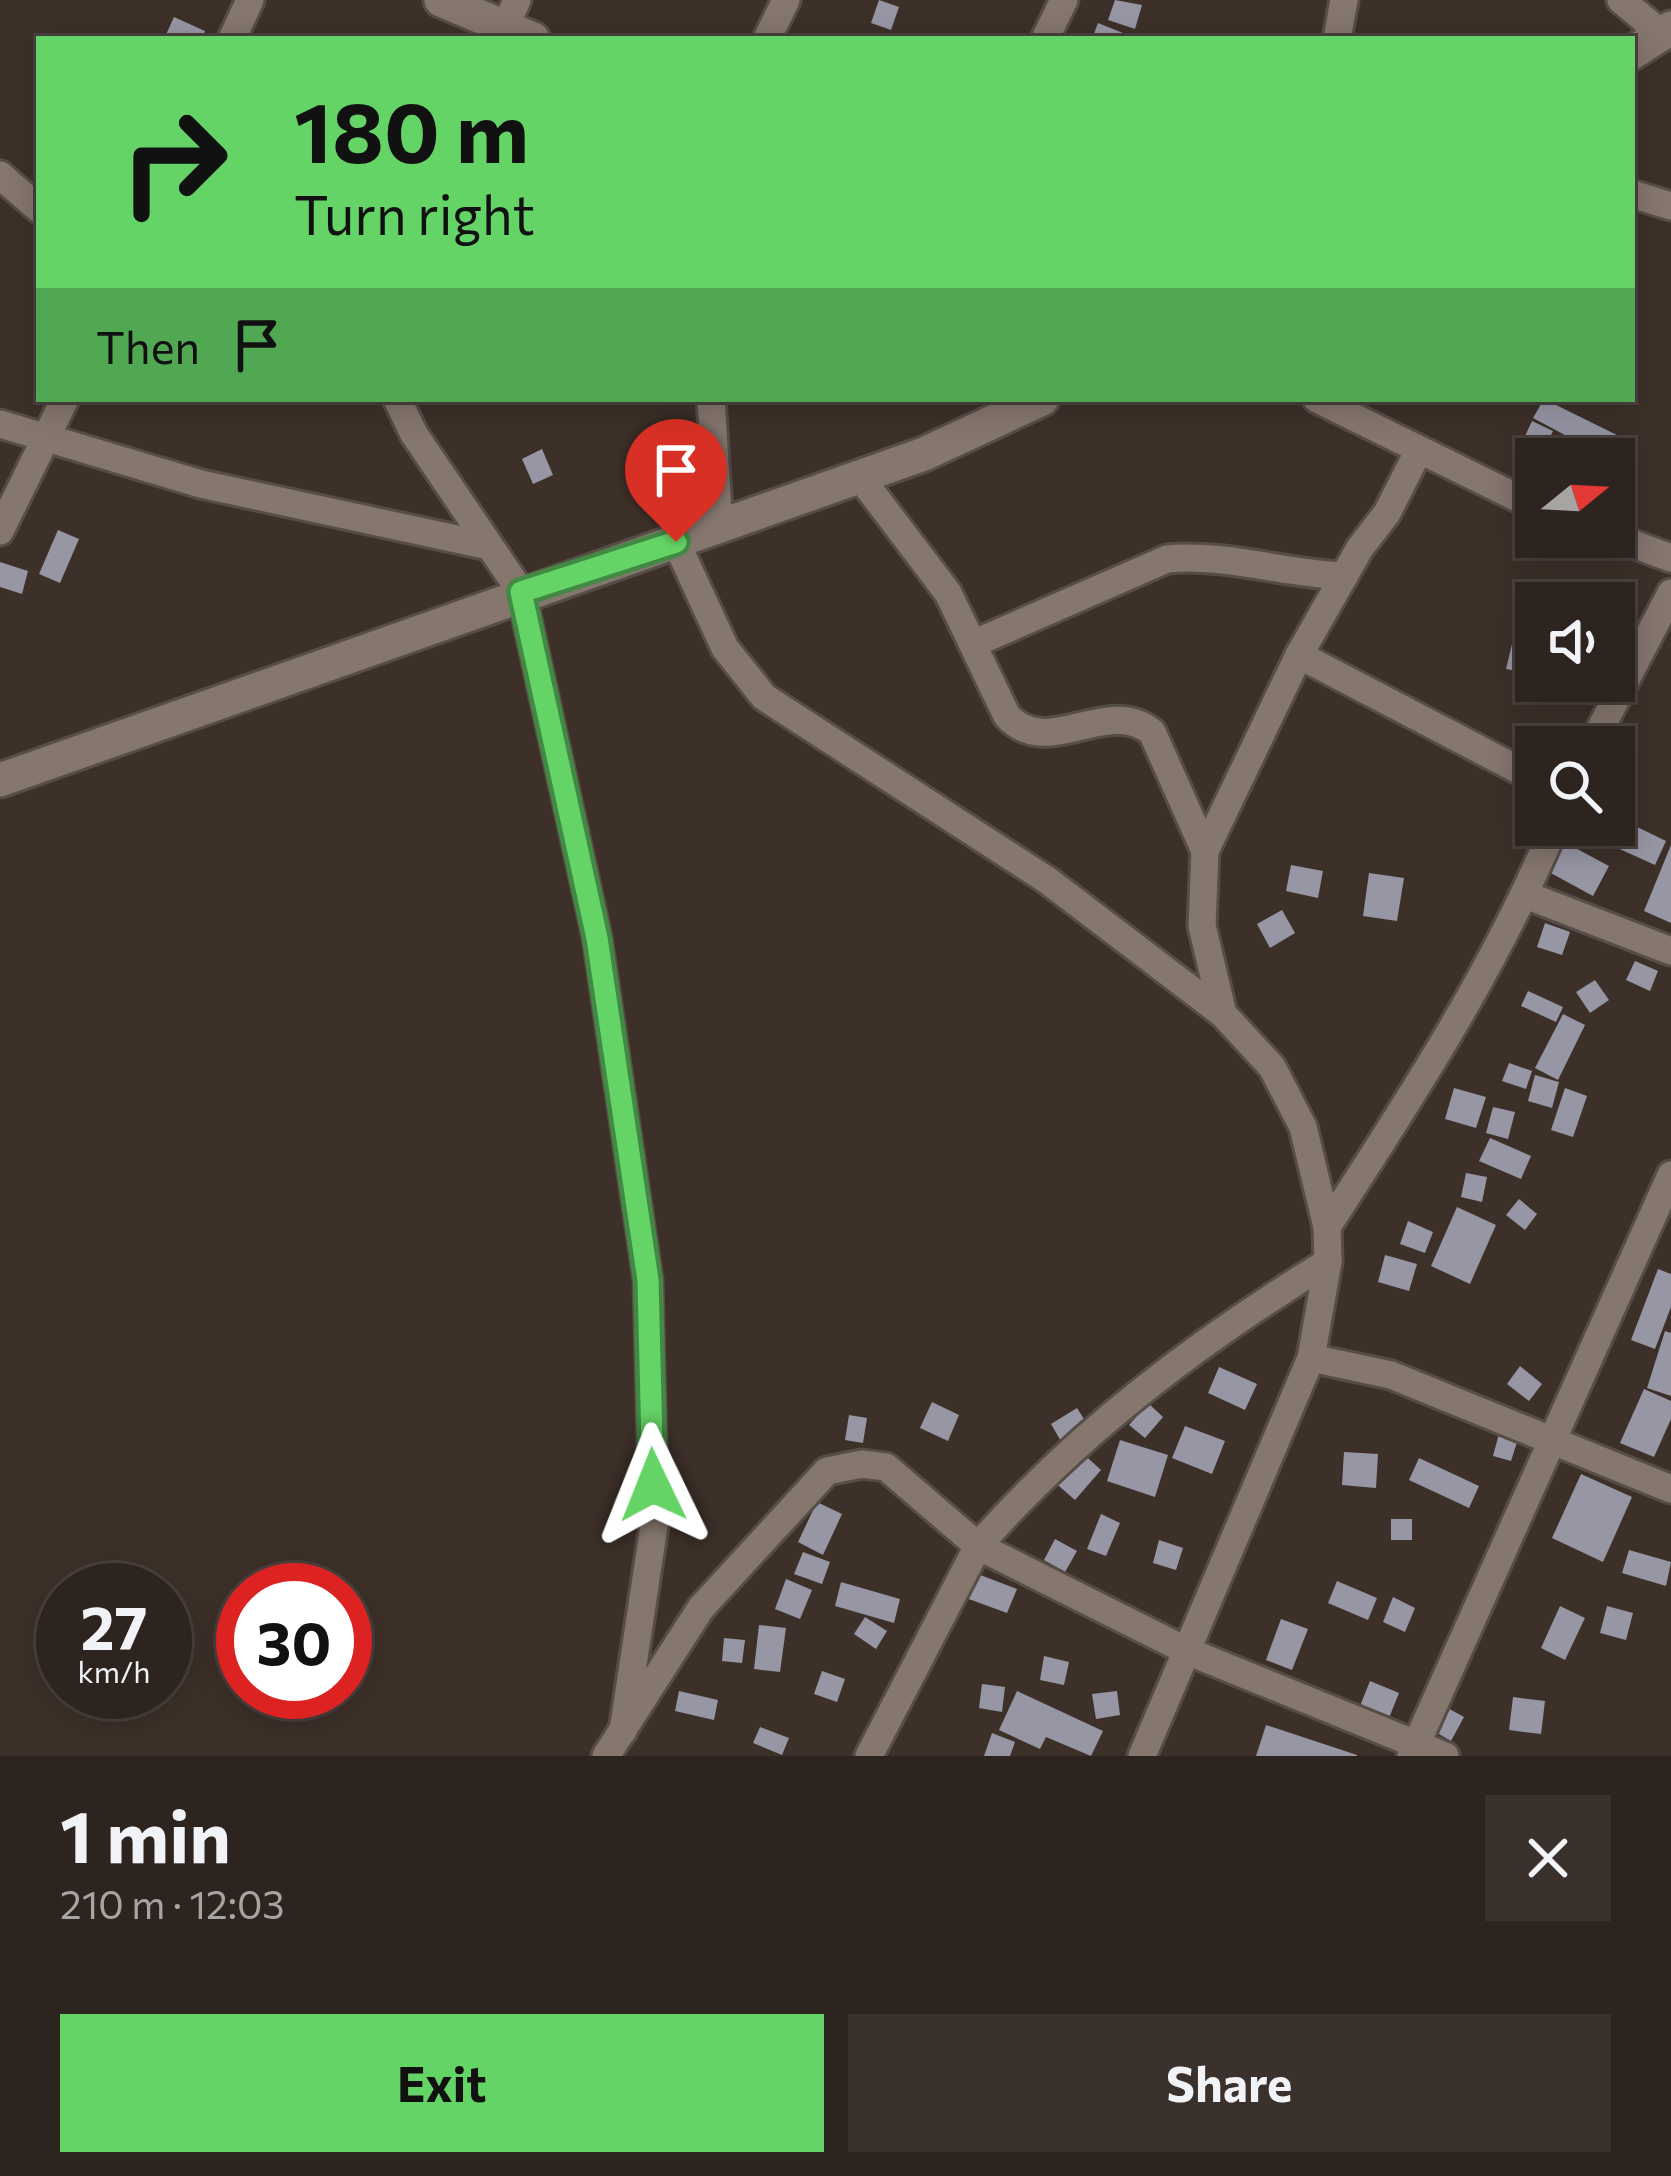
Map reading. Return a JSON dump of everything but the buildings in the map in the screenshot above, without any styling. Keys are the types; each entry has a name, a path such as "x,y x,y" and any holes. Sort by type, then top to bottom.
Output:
{"main road":[{"path":"441,0 514,26"},
{"path":"1635,50 1666,31"},
{"path":"0,779 521,592 860,477 1035,402"}],"street":[{"path":"233,36 250,0"},
{"path":"768,36 786,0"},
{"path":"1046,36 1064,0"},
{"path":"1621,0 1666,31"},
{"path":"1337,36 1338,2"},
{"path":"0,175 36,206"},
{"path":"1635,195 1671,206"},
{"path":"0,531 64,402"},
{"path":"398,402 414,434 521,592 597,938 648,1280 654,1526 623,1731"},
{"path":"711,402 719,528"},
{"path":"1323,402 1515,497"},
{"path":"0,424 201,484 489,546"},
{"path":"1223,1014 1202,926 1204,851 1299,655 1387,513 1418,450"},
{"path":"860,477 948,593 1007,716 1022,732 1040,735 1114,718 1136,719 1152,732 1204,851"},
{"path":"676,542 724,648 764,697 1047,880 1223,1014 1271,1067 1303,1127 1327,1227 1328,1262 1311,1358 1142,1756"},
{"path":"1635,545 1671,558"},
{"path":"975,643 1167,559 1192,556 1288,574 1344,576"},
{"path":"1602,726 1671,593"},
{"path":"1299,655 1515,768"},
{"path":"1327,1227 1454,1032 1546,846"},
{"path":"1526,895 1671,951"},
{"path":"1413,1750 1549,1437 1671,1175"},
{"path":"869,1756 978,1546 1018,1501 1179,1361 1328,1262"},
{"path":"1311,1358 1391,1375 1671,1489"},
{"path":"606,1756 701,1608 827,1471 862,1464 886,1467 978,1546 1187,1651 1413,1750 1445,1756"}],"route":[{"path":"653,1485 648,1280 597,938 521,592 676,542"}]}
